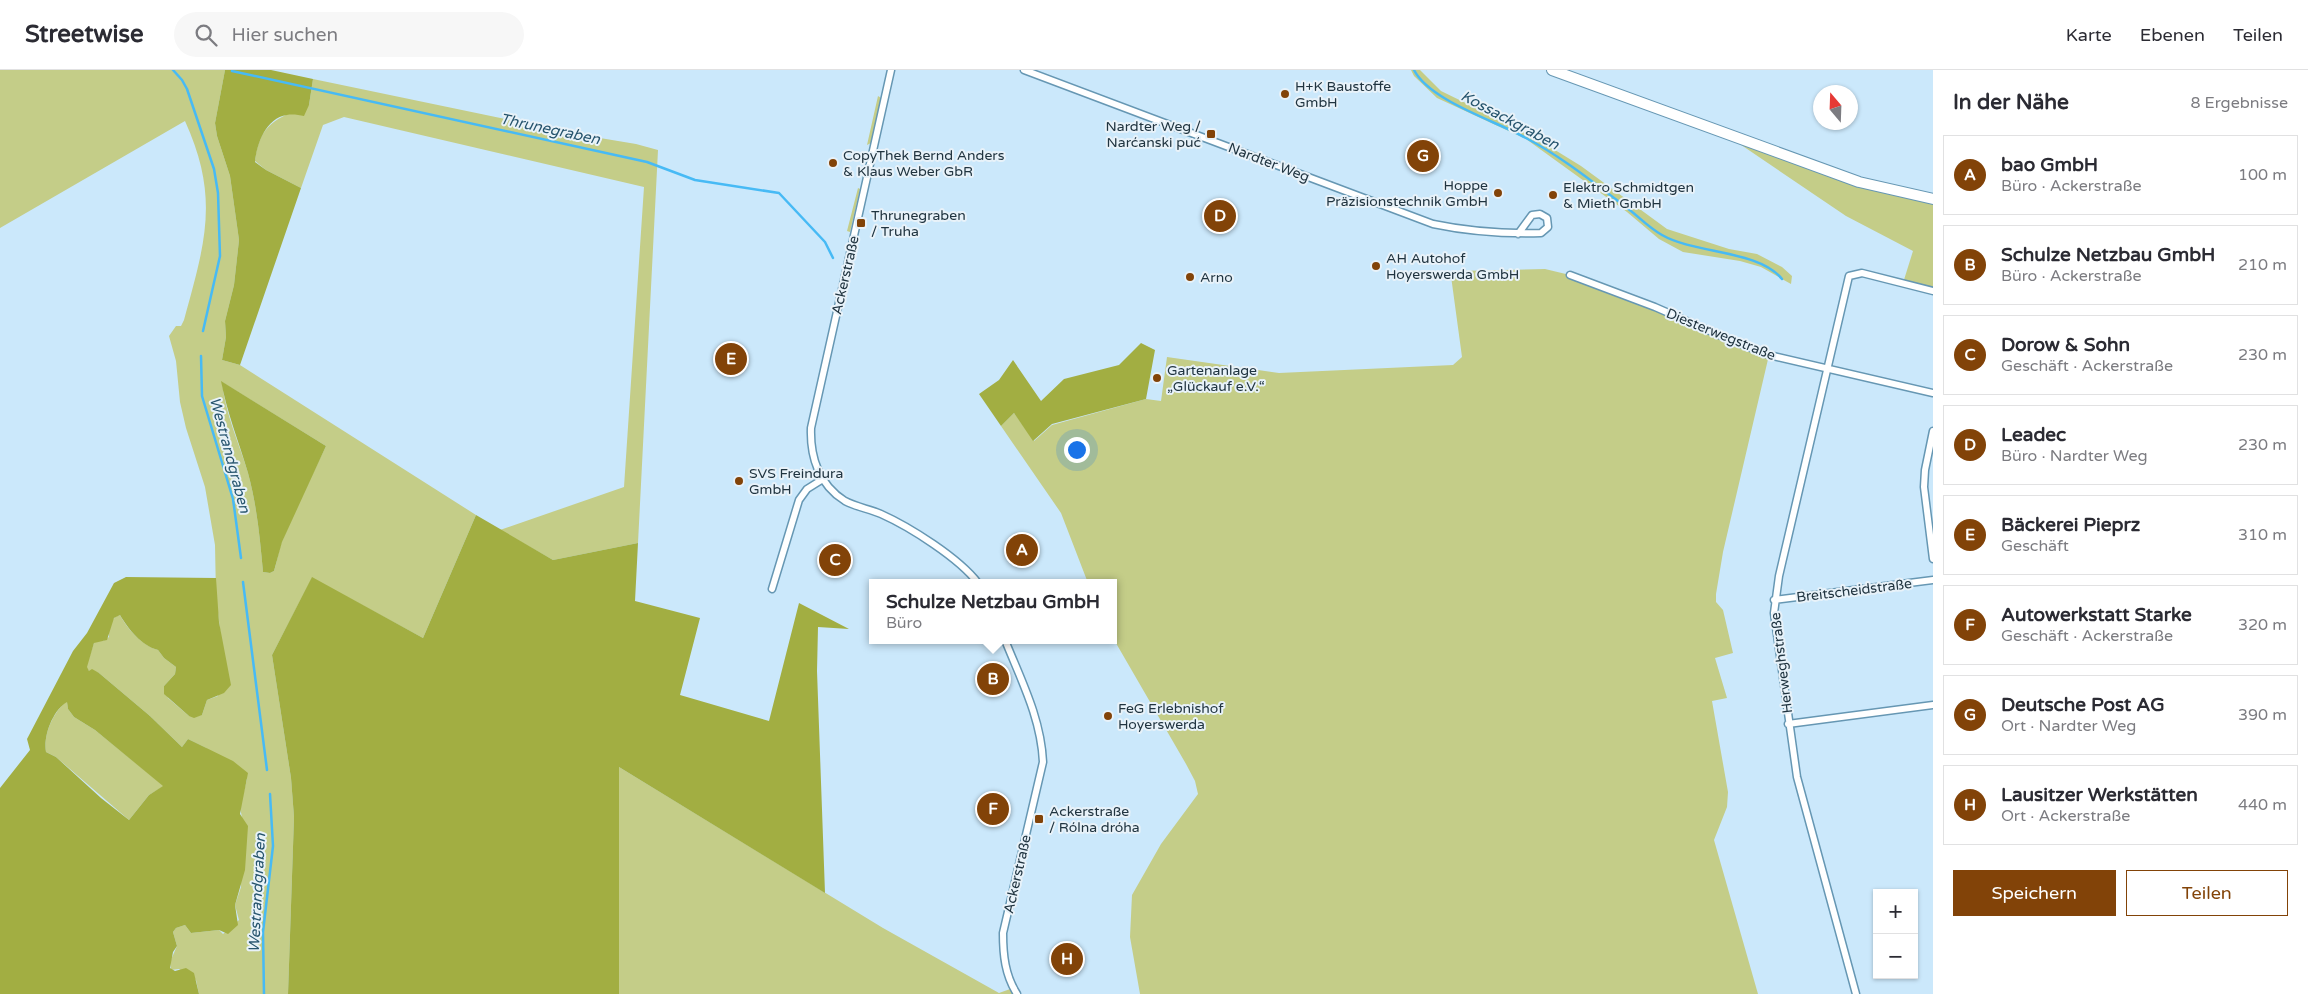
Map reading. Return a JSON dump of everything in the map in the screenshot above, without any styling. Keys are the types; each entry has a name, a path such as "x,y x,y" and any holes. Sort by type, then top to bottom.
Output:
{"main road":[{"path":"1552,70 1859,182 1933,199"}],"street":[{"name":"Ackerstraße","path":"892,70 810,428 812,457 823,478 846,501 881,514 916,533 964,569 974,579"},
{"name":"Nardter Weg","path":"1024,70 1433,224 1472,232 1518,234 1541,233 1548,227 1547,218 1540,214 1532,215 1518,234"},
{"name":"Herweghstraße","path":"1856,994 1802,798 1788,724 1774,600 1847,281 1853,274 1862,273 1933,290"},
{"name":"Diesterwegstraße","path":"1570,275 1655,307 1728,340 1769,355 1933,393"},
{"path":"1933,431 1926,464 1924,487 1933,559"},
{"path":"772,589 799,500 802,494 823,478"},
{"name":"Breitscheidstraße","path":"1774,600 1933,580"},
{"name":"Ackerstraße","path":"1007,644 1037,717 1043,762 1004,933 1003,953 1006,973 1017,994"},
{"path":"1788,724 1933,705"}],"green space":[{"path":"0,70 225,70 215,123 217,136 230,176 239,240 234,285 225,321 226,337 222,360 240,365 476,515 423,638 312,578 272,655 291,778 294,817 288,994 199,994 196,980 179,969 171,970 170,962 177,946 173,932 176,928 185,925 191,933 219,930 223,934 239,920 235,905 241,887 242,818 240,807 247,779 206,748 188,739 182,747 150,716 99,673 89,671 86,667 95,641 103,641 109,637 111,623 114,618 120,615 136,636 147,645 158,650 164,658 176,667 175,674 164,686 168,698 189,716 202,715 207,700 218,696 222,646 216,596 215,545 205,487 186,428 180,402 176,361 169,336 176,326 181,326 184,320 198,267 206,220 203,174 196,148 185,121 0,228","holes":["222,382 326,446 282,541 274,571 270,573 263,572 254,498 248,473 229,417"]},
{"path":"225,70 271,70 313,79 309,105 304,116 287,115 273,121 264,132 258,147 255,162 266,170 301,188 240,365 222,360 226,337 225,321 234,285 239,240 230,176 217,136 215,123"},
{"path":"1411,70 1420,70 1441,91 1529,134 1581,166 1667,229 1729,249 1757,254 1782,267 1792,276 1791,284 1761,267 1740,261 1683,252 1659,239 1627,212 1526,139 1437,98 1414,76"},
{"path":"313,79 658,150 638,543 553,560 500,530 624,487 644,187 344,117 323,125 301,188 266,170 255,161 257,148 266,130 287,114 309,105"},
{"path":"878,96 881,98 871,143 867,145"},
{"path":"1725,134 1859,182 1933,199 1933,290 1903,283 1913,251 1846,216"},
{"path":"858,188 860,189 850,232 847,231"},
{"path":"1545,269 1570,275 1769,355 1723,552 1716,594 1716,602 1723,610 1733,653 1715,658 1727,698 1712,701 1728,792 1727,807 1714,840 1758,994 1140,994 1130,937 1132,895 1161,844 1198,794 1195,781 1116,644 1117,579 1086,579 1061,513 1001,426 1014,413 1034,441 1052,425 1146,399 1161,401 1167,357 1279,373 1453,365 1462,357 1451,276 1456,271"},
{"path":"1141,343 1155,350 1146,399 1052,424 1033,441 1014,413 1001,426 979,394 999,380 1013,360 1041,401 1064,379 1119,365"},
{"path":"221,381 326,446 282,542 274,571 270,573 263,572 254,498 245,461 226,405"},
{"path":"476,515 553,560 638,543 635,601 700,618 680,695 769,721 799,603 849,629 818,627 817,671 825,893 619,767 619,994 288,994 294,817 291,778 272,655 312,577 423,638"},
{"path":"126,577 216,578 219,622 231,685 224,693 207,700 202,715 194,718 189,716 164,694 164,686 175,674 176,667 164,658 158,650 146,645 136,636 120,615 114,618 107,640 94,643 87,667 89,671 92,669 99,673 150,716 182,747 188,739 233,761 248,773 240,814 248,826 245,870 235,905 238,925 228,934 219,930 191,933 185,925 176,928 173,932 177,946 173,952 170,968 175,971 186,968 194,973 199,994 0,994 0,788 30,750 27,739 73,651 87,633 114,583","holes":["67,702 68,709 74,717 95,730 163,786 149,795 129,820 101,798 56,757 46,752 46,739 53,717"]},
{"path":"67,701 68,709 74,717 95,730 164,786 149,795 129,820 56,757 46,752 46,738 50,724 57,711"},
{"path":"619,767 883,928 999,993 1013,988 1017,994 619,994"}],"waterway":[{"name":"Westrandgraben","path":"173,70 187,89 214,169 218,193 220,256 203,331"},
{"name":"Kossackgraben","path":"1414,70 1422,81 1449,101 1513,131 1565,162 1662,235 1691,246 1743,257 1772,270 1782,279"},
{"name":"Thrunegraben","path":"232,71 647,162 695,180 779,193 825,242 833,258"},
{"name":"Westrandgraben","path":"201,356 202,396 233,499 241,558"},
{"name":"Westrandgraben","path":"243,582 267,770"},
{"name":"Westrandgraben","path":"264,994 263,932 273,846 270,794"}],"place":[{"name":"H+K Baustoffe GmbH","path":"1285,94"},
{"name":"Nardter Weg / Narćanski puć","path":"1211,134"},
{"name":"Deutsche Post AG","path":"1423,156"},
{"name":"CopyThek Bernd Anders & Klaus Weber GbR","path":"833,163"},
{"name":"Hoppe Präzisionstechnik GmbH","path":"1498,193"},
{"name":"Elektro Schmidtgen & Mieth GmbH","path":"1553,195"},
{"name":"Leadec","path":"1220,216"},
{"name":"Thrunegraben / Truha","path":"861,223"},
{"name":"AH Autohof Hoyerswerda GmbH","path":"1376,266"},
{"name":"Arno","path":"1190,277"},
{"name":"Bäckerei Pieprz","path":"731,359"},
{"name":"Gartenanlage „Glückauf e.V.“","path":"1157,378"},
{"name":"SVS Freindura GmbH","path":"739,481"},
{"name":"bao GmbH","path":"1022,550"},
{"name":"Dorow & Sohn","path":"835,560"},
{"name":"Schulze Netzbau GmbH","path":"993,679"},
{"name":"FeG Erlebnishof Hoyerswerda","path":"1108,716"},
{"name":"Autowerkstatt Starke","path":"993,809"},
{"name":"Ackerstraße / Rólna dróha","path":"1039,819"},
{"name":"Lausitzer Werkstätten","path":"1067,959"}]}
